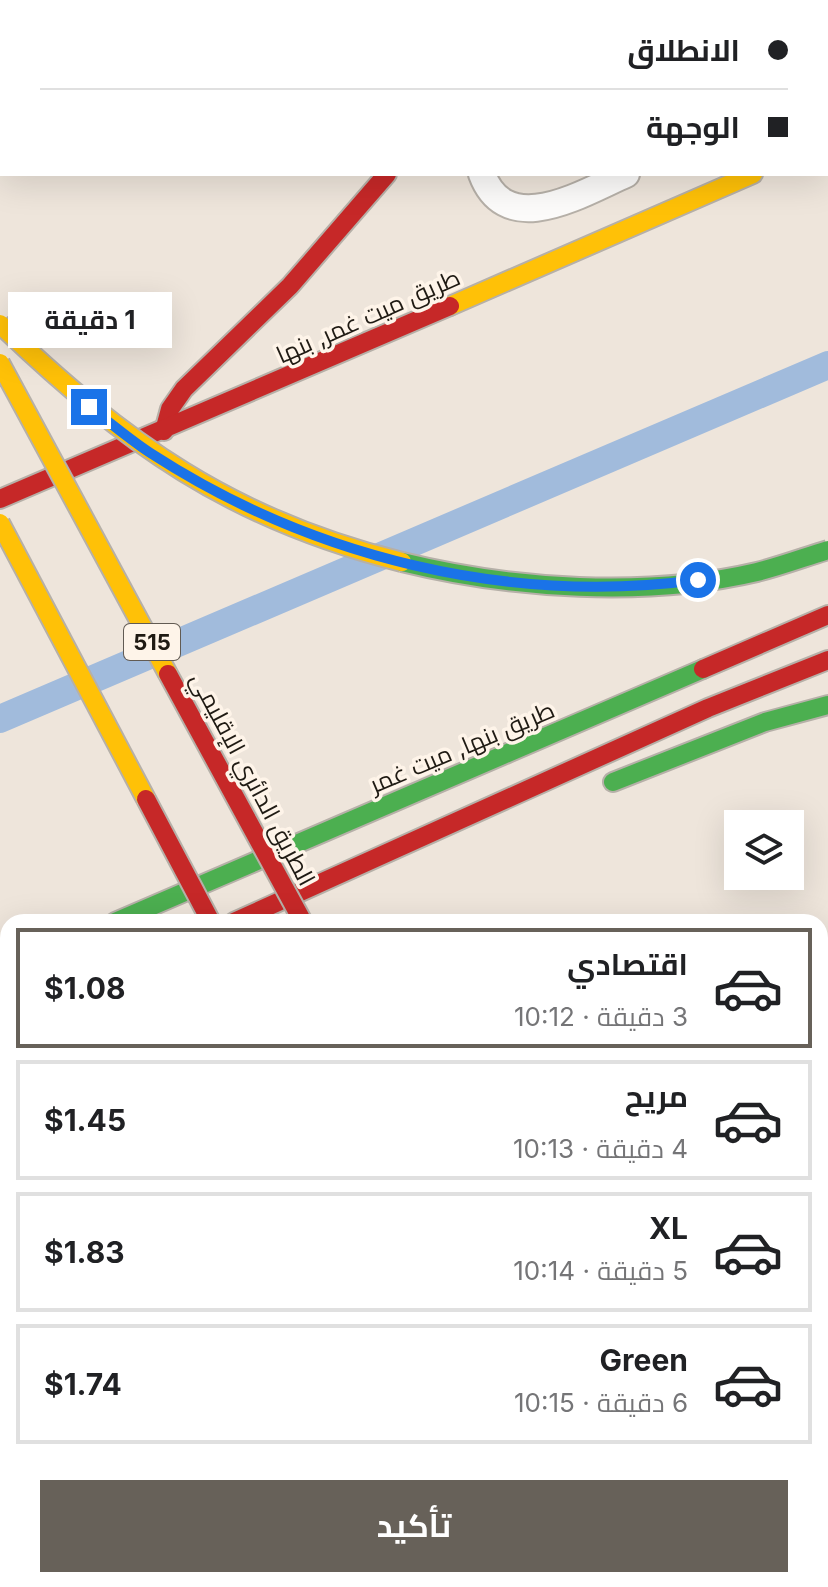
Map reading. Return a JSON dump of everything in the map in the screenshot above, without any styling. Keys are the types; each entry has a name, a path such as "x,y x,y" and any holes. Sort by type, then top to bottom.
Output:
{"main road":[{"path":"164,431 170,409 184,389 290,286 385,176"},
{"name":"طريق ميت غمر, بنها","path":"0,499 164,431 748,176"},
{"path":"0,324 68,391 152,454 242,506 338,546 439,572 542,586 647,587 750,573 828,550"},
{"name":"الطريق الدائري الإقليمي","path":"0,363 299,914"},
{"path":"0,523 207,914"},
{"name":"طريق بنها, ميت غمر","path":"134,914 828,615"},
{"path":"252,914 708,708 828,660"},
{"path":"588,792 765,722 828,705"},
{"path":"408,845 512,817"}],"street":[{"path":"483,176 496,195 510,205 527,210 545,209 621,176"}],"waterway":[{"path":"0,719 828,365"}],"traffic: fast":[{"path":"402,562 488,579 579,587 625,587 714,580 766,570 828,550"},
{"path":"134,914 703,669"},
{"path":"613,782 765,722 828,705"}],"traffic: slow":[{"path":"450,306 748,176"},
{"path":"0,324 91,405 184,472 233,500 285,524 341,545 402,562"},
{"path":"0,363 168,674"},
{"path":"0,523 146,799"}],"traffic: jam":[{"path":"164,431 170,409 184,389 290,286 385,176"},
{"path":"0,499 450,306"},
{"path":"703,669 828,615"},
{"path":"252,914 708,708 828,660"},
{"path":"168,674 299,914"},
{"path":"146,799 207,914"}],"route":[{"path":"89,407 152,454 242,506 338,546 439,572 542,586 647,587 698,580"}]}
